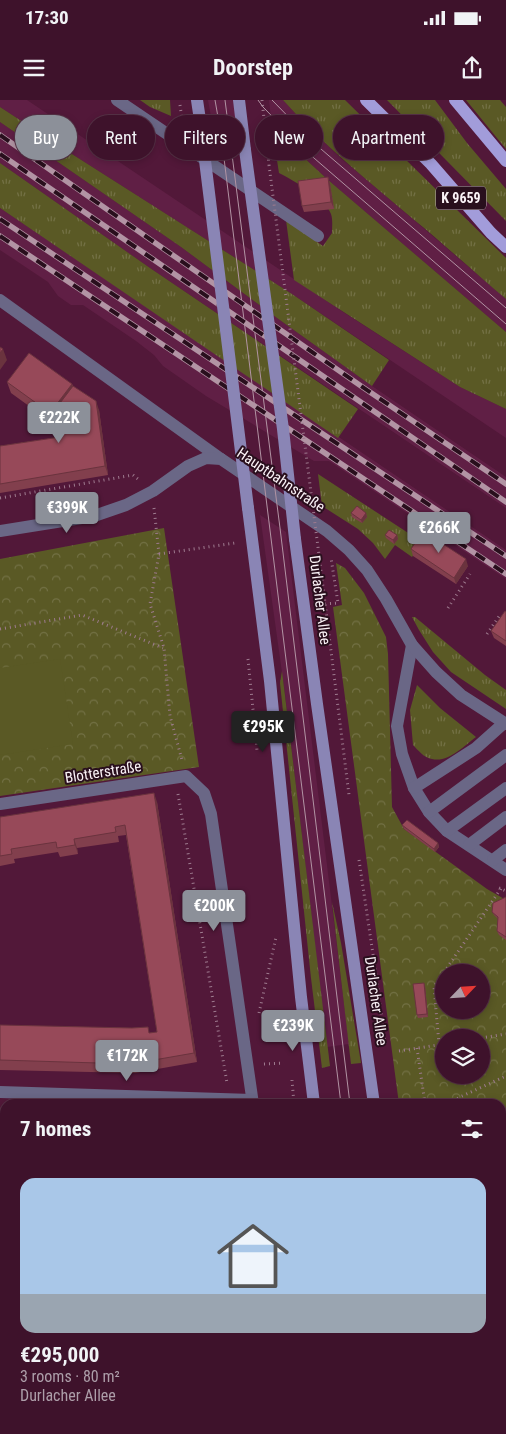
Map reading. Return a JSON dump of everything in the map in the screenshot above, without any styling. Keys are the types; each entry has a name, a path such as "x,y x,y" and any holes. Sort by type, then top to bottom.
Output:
{"main road":[{"path":"198,100 270,681 301,997 313,1099"},
{"name":"Durlacher Allee","path":"238,100 283,429 317,704 373,1099"},
{"name":"K 9659","path":"366,100 431,164 506,247"},
{"path":"455,100 506,161"}],"street":[{"path":"117,100 318,236"},
{"name":"Hauptbahnstraße","path":"0,300 221,459 327,531 368,570 412,645 436,672 461,695 505,724"},
{"path":"0,531 94,516 126,505 153,490 188,466 206,458 221,459"},
{"path":"412,645 397,726 402,754 414,788 429,812 447,830 506,870"},
{"path":"414,788 476,748 505,724"},
{"path":"429,812 506,755"},
{"path":"186,776 204,793 211,814 253,1099"},
{"name":"Blotterstraße","path":"0,804 186,776"},
{"path":"447,830 506,788"},
{"path":"469,844 506,818"},
{"path":"493,860 506,850"},
{"path":"0,1092 230,1099"}],"path":[{"path":"262,100 350,802"},
{"path":"0,498 133,475 153,490 159,554 150,604 164,648 170,716 186,776"},
{"path":"159,554 236,543 235,534"},
{"path":"325,604 338,603 332,563"},
{"path":"448,608 470,574"},
{"path":"0,629 82,615 164,648"},
{"path":"487,634 500,615"},
{"path":"247,654 258,752"},
{"path":"178,792 230,1099"},
{"path":"357,851 378,988"},
{"path":"438,1029 434,987 500,889 506,883"},
{"path":"500,889 506,891"},
{"path":"258,1019 276,937"},
{"path":"490,1037 506,1034"},
{"path":"399,1051 435,1045"},
{"path":"417,1048 423,1099"},
{"path":"457,1099 506,1076"}],"shaded area":[{"path":"0,100 27,100 49,115 15,115 15,117 0,107"},
{"path":"208,100 233,100 235,115 211,115"},
{"path":"269,100 283,100 297,115 271,115"},
{"path":"0,122 15,132 15,160 55,160 181,247 372,386 506,477 506,508 150,268 0,163"},
{"path":"77,134 87,140 87,160 116,160 343,312 460,387 506,409 506,438 292,294 77,157"},
{"path":"323,141 333,151 333,160 343,160 506,299 506,332 307,160 323,160"},
{"path":"0,208 506,550 506,579 329,461 314,461 206,396 163,366 154,355 136,341 83,305 71,305 58,296 48,282 0,250"},
{"path":"260,515 286,532 349,1044 327,1047 285,694"}],"green space":[{"path":"140,100 170,100 171,115 169,115 150,107"},
{"path":"283,100 345,100 360,115 333,115 333,150 323,141 323,115 297,115"},
{"path":"387,100 435,100 467,143 506,189 506,221 444,158 444,115 402,115"},
{"path":"466,100 500,100 506,107 506,149"},
{"path":"0,107 15,117 15,132 0,122"},
{"path":"77,157 292,294 389,360 372,386 181,247 55,160 77,160"},
{"path":"277,160 307,160 506,332 506,409 460,387 294,280 286,220 323,246 332,233 332,219 328,208 316,196 279,173"},
{"path":"344,160 406,160 506,258 506,299 437,239"},
{"path":"0,163 150,268 358,409 338,438 0,208"},
{"path":"318,474 422,542 412,557 395,545 385,559 373,543 358,529 322,506"},
{"path":"164,528 199,767 0,796 0,559"},
{"path":"336,563 345,568 364,593 386,637 392,807 404,829 487,889 506,900 506,1099 398,1099 333,607 342,605"},
{"path":"412,617 415,617 506,690 506,709 451,672 433,652"},
{"path":"60,659 73,744 0,755 0,668"},
{"path":"282,671 330,1066 322,1068 280,683"},
{"path":"417,685 440,708 476,737 444,759 438,760 426,757 413,745 410,710"},
{"path":"332,902 341,943 361,1063 351,1064"}],"building":[{"path":"328,177 331,202 302,206 298,181"},
{"path":"29,353 72,384 50,413 7,382"},
{"path":"73,386 96,401 105,466 0,484 0,446 60,437 57,419 51,415"},
{"path":"357,506 366,513 361,520 351,513"},
{"path":"389,530 397,535 393,540 385,535"},
{"path":"423,531 466,559 454,578 411,549"},
{"path":"506,612 506,641 491,631"},
{"path":"154,793 194,1053 131,1064 0,1060 0,1025 148,1027 149,1033 157,1032 125,825 115,827 116,832 74,839 75,845 57,848 56,842 11,849 12,854 0,856 0,817"},
{"path":"407,820 438,843 434,849 402,825"},
{"path":"506,897 506,937 497,931 498,917 492,912 493,903"},
{"path":"424,983 427,1014 417,1015 413,984"}],"tram line":[{"path":"215,100 221,134 340,1099"},
{"path":"225,100 280,528 349,1099"},
{"path":"258,100 307,152 506,324"},
{"path":"272,100 314,143 506,308"}],"railway":[{"path":"0,135 361,386 506,484"},
{"path":"0,154 506,502"},
{"path":"0,219 506,556"},
{"path":"0,236 506,574"}]}
